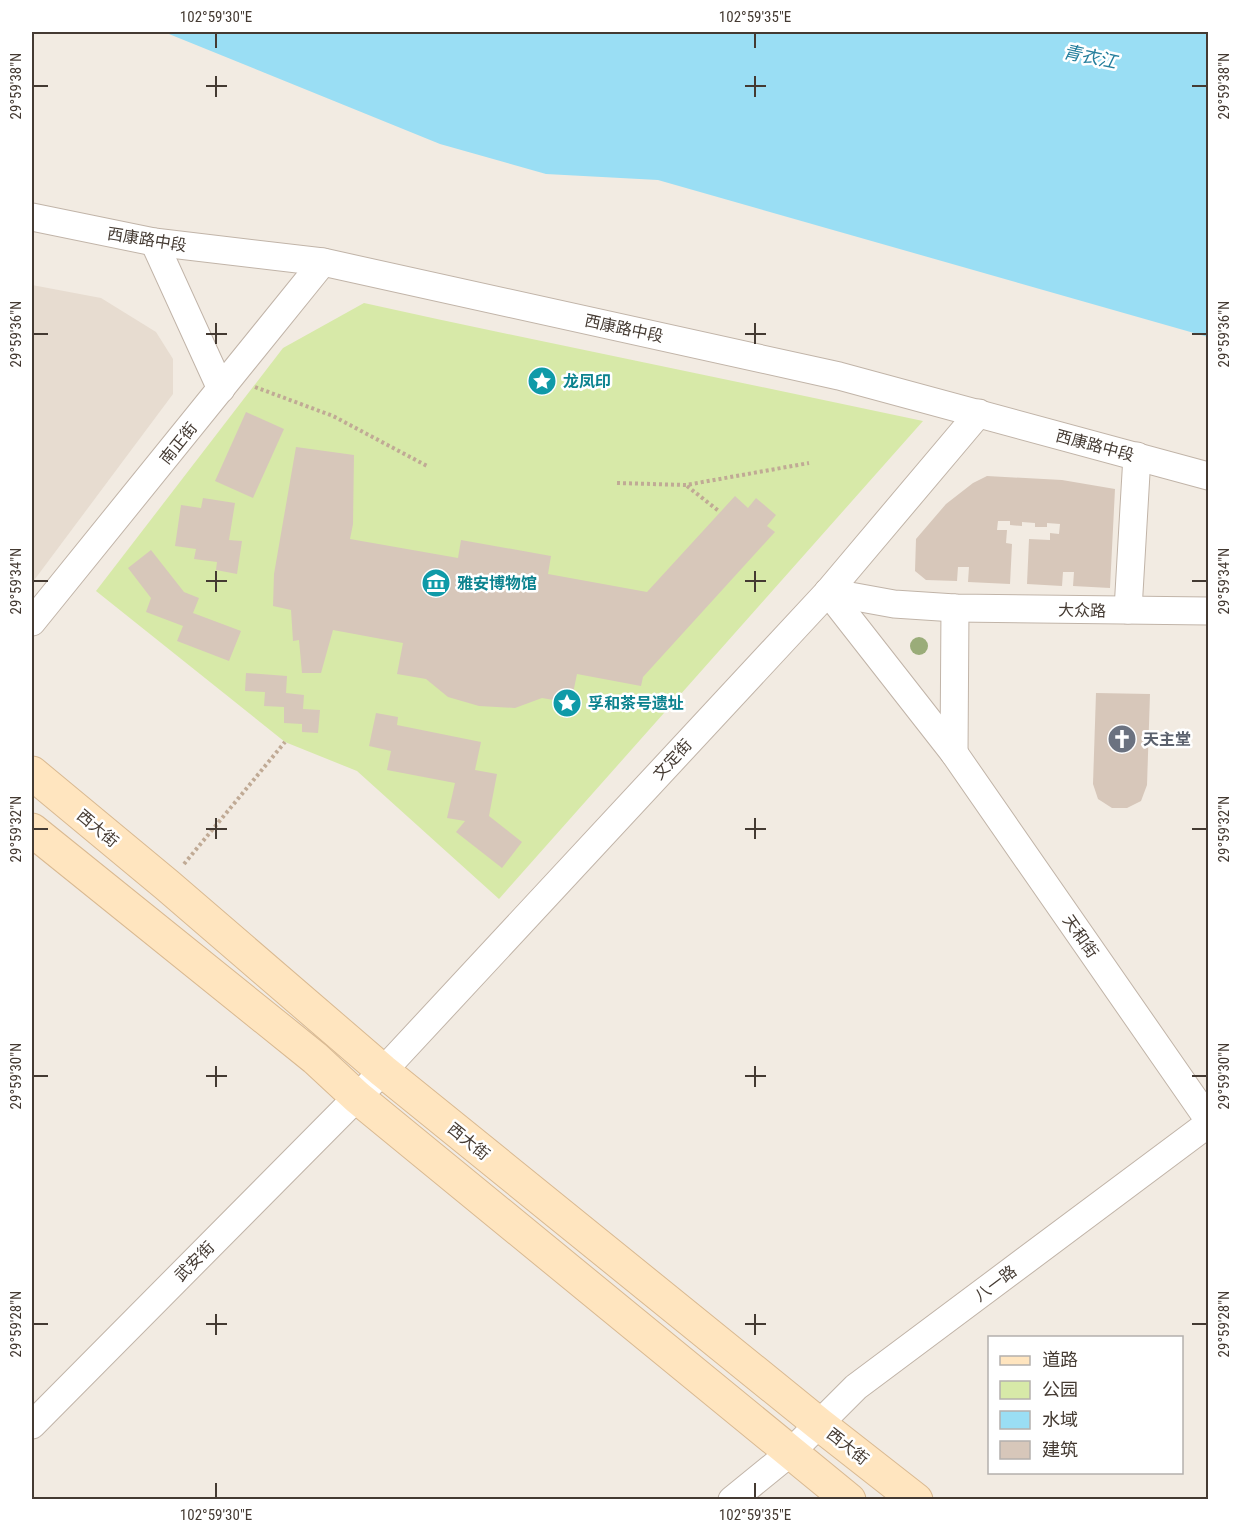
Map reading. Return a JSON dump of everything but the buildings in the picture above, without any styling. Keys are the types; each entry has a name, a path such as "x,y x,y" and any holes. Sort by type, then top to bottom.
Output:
{"main road":[{"name":"西大街","path":"32,772 383,1071 916,1500"},
{"path":"32,830 315,1059 357,1097 849,1500"}],"street":[{"name":"西康路中段","path":"32,217 154,242 323,262 839,376 1209,476"},
{"path":"154,242 221,389"},
{"name":"南正街","path":"32,622 323,262"},
{"name":"文定街","path":"357,1097 828,592 979,413"},
{"path":"1128,610 1137,456"},
{"name":"大众路","path":"828,592 894,604 954,608 1209,611"},
{"name":"天和街","path":"828,592 954,753 1209,1122"},
{"path":"954,608 954,753"},
{"name":"武安街","path":"32,1425 357,1097"},
{"name":"八一路","path":"732,1500 791,1452 856,1387 1209,1122"}],"path":[{"path":"254,386 333,416 429,468"},
{"path":"617,483 686,485 809,463"},
{"path":"686,485 720,512"},
{"path":"167,885 285,742"}],"shaded area":[{"path":"32,285 101,298 156,332 173,359 173,394 32,583"}],"green space":[{"path":"364,303 923,421 499,899 357,771 285,742 96,591 283,348"}],"water":[{"name":"青衣江","path":"164,32 1208,32 1208,337 658,180 546,174 440,144"}],"place":[{"name":"龙凤印","path":"542,381"},
{"name":"雅安博物馆","path":"436,583"},
{"name":"孚和茶号遗址","path":"567,703"},
{"name":"天主堂","path":"1122,739"}]}
